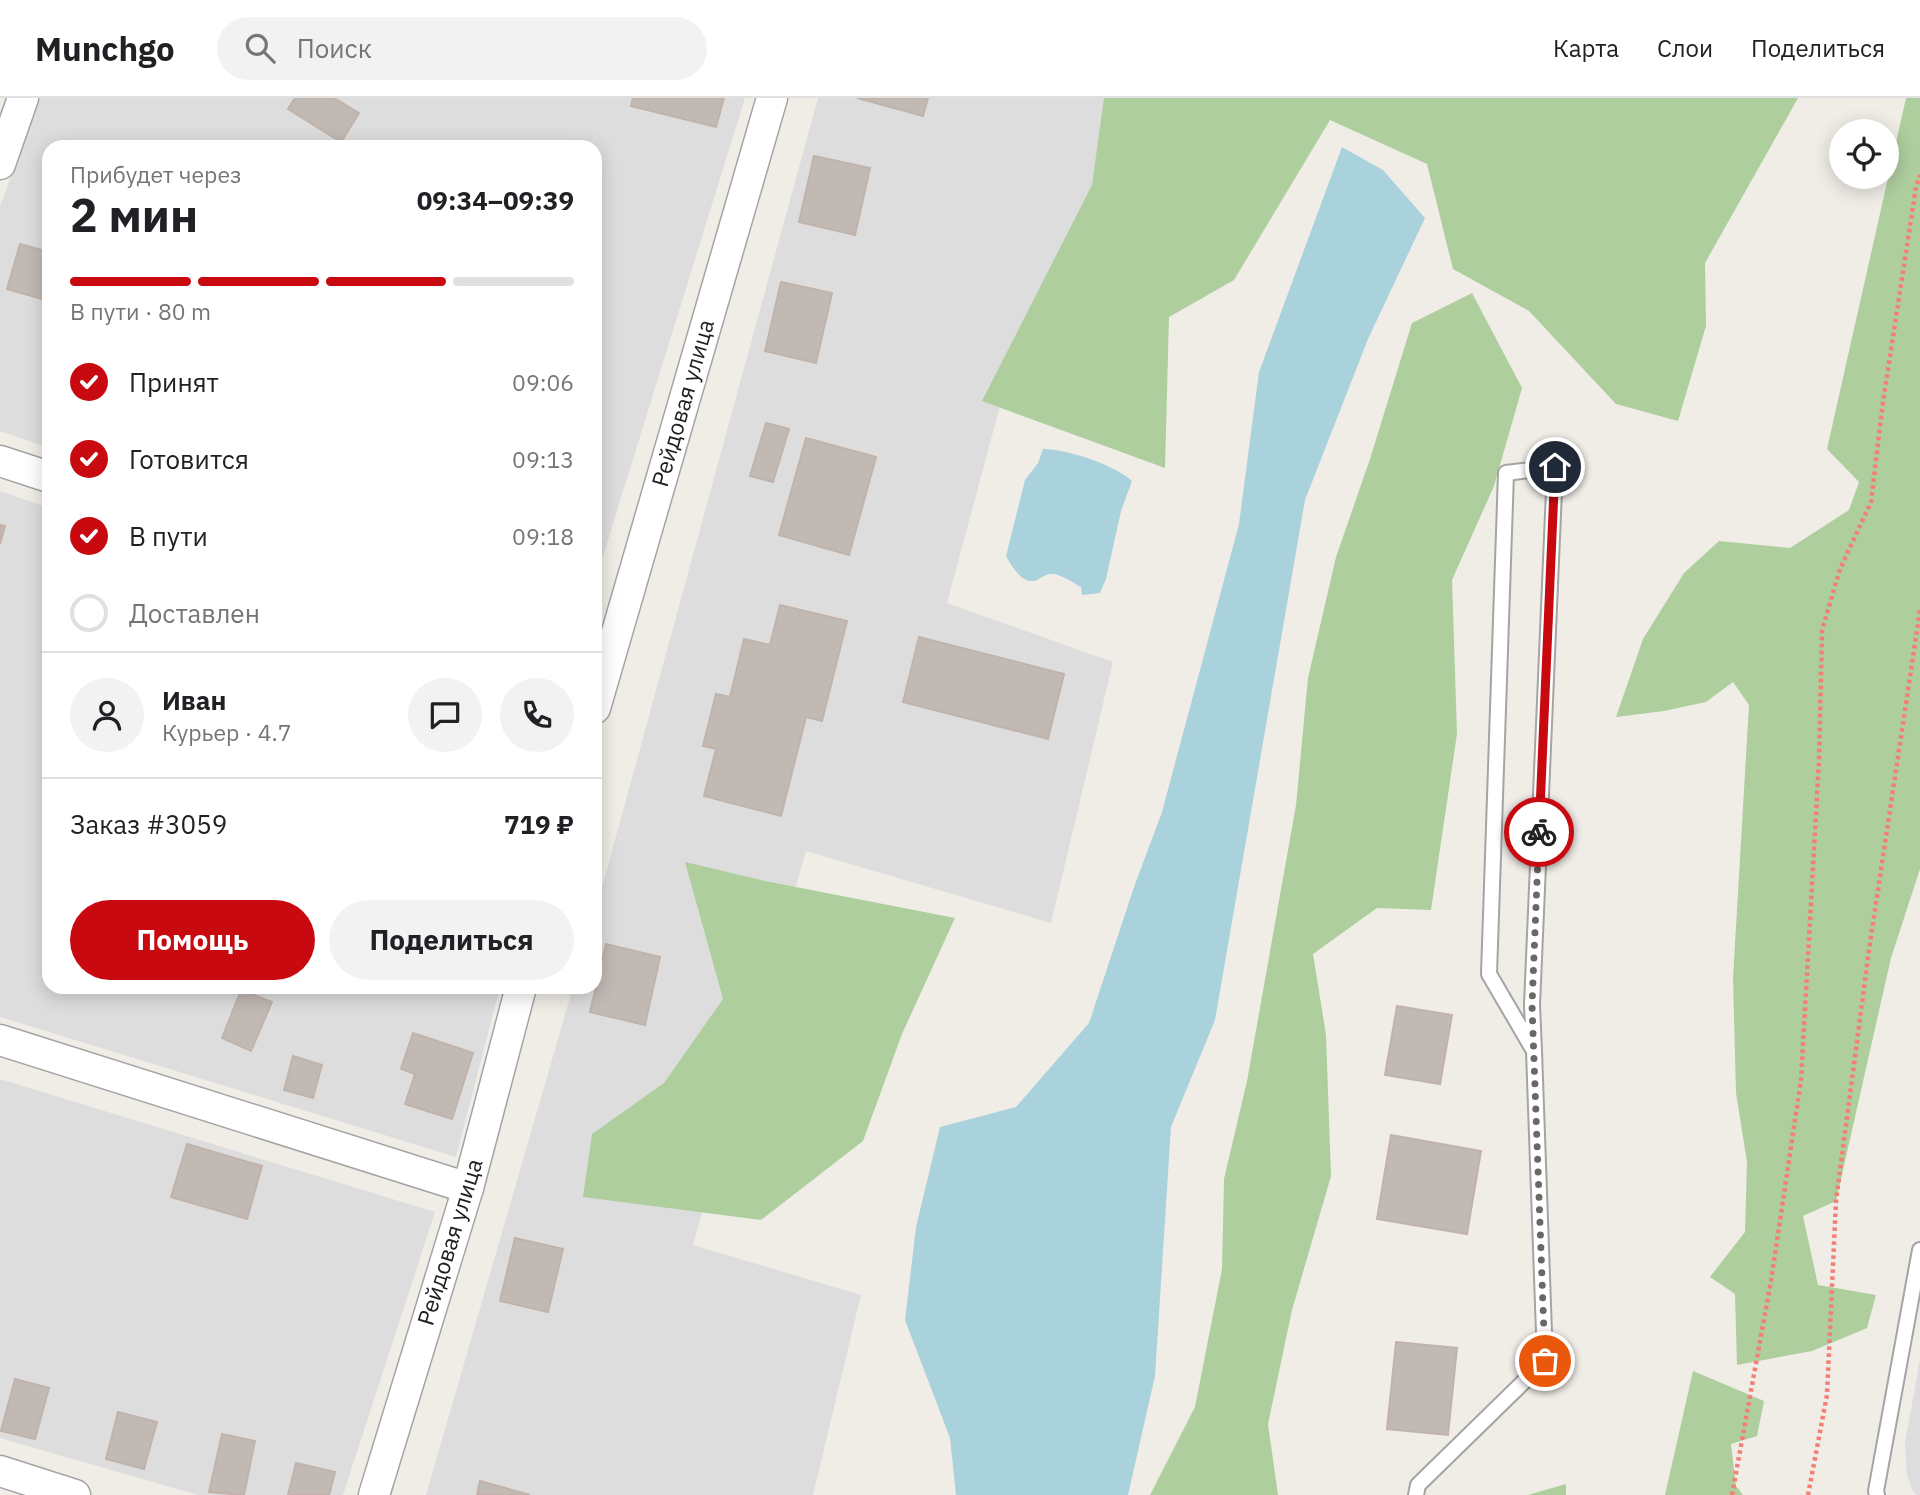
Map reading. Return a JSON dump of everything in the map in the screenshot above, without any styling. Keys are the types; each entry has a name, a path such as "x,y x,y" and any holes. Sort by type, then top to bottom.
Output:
{"street":[{"path":"0,164 23,98"},
{"name":"Рейдовая улица","path":"602,661 772,98"},
{"path":"0,461 42,475"},
{"name":"Рейдовая улица","path":"374,1495 468,1188 519,994"},
{"path":"0,1040 468,1188"},
{"path":"0,1471 75,1495"}],"lane":[{"path":"1416,1495 1418,1485 1545,1361 1534,1051 1532,1005 1555,467 1506,473 1489,974 1534,1051"},
{"path":"1877,1495 1875,1491 1920,1250"}],"path":[{"path":"1732,1495 1771,1281 1801,1080 1819,761 1822,630 1840,569 1871,502 1883,402 1920,175"},
{"path":"1808,1495 1827,1395 1836,1201 1869,950 1920,610"}],"shaded area":[{"path":"40,98 745,98 602,559 602,140 42,140 42,446 0,431 0,206"},
{"path":"818,98 1154,98 1017,343 947,603 1113,662 1051,923 806,851 693,1245 861,1295 813,1495 426,1495 571,994 602,994 602,887"},
{"path":"0,491 42,506 42,994 498,994 456,1157 0,1017"},
{"path":"0,1079 435,1212 343,1495 198,1495 0,1438"},
{"path":"1920,1359 1920,1495 1917,1495 1907,1476 1905,1443"}],"green space":[{"path":"1104,98 1798,98 1705,263 1706,326 1678,421 1616,404 1529,311 1453,269 1427,164 1330,120 1234,280 1169,317 1165,468 982,401 1092,185"},
{"path":"1906,98 1920,98 1920,869 1891,958 1836,1201 1803,1216 1818,1285 1876,1295 1867,1328 1812,1351 1737,1365 1735,1294 1710,1277 1745,1232 1747,1162 1736,1093 1733,978 1749,705 1733,682 1706,702 1616,717 1643,639 1684,573 1719,541 1790,548 1849,510 1859,482 1827,449 1886,189 1899,189 1899,129"},
{"path":"1472,293 1522,388 1494,486 1452,580 1457,734 1431,910 1377,908 1313,954 1326,1035 1331,1176 1292,1310 1268,1424 1278,1495 1150,1495 1195,1407 1222,1269 1224,1179 1247,1081 1296,805 1308,678 1336,557 1412,323"},
{"path":"685,862 765,881 955,918 902,1034 863,1141 761,1220 583,1197 592,1134 664,1083 723,999"},
{"path":"1693,1371 1764,1401 1757,1436 1731,1444 1736,1486 1743,1495 1665,1495"},
{"path":"1566,1484 1566,1495 1528,1495"}],"water":[{"path":"1342,147 1383,170 1425,218 1368,339 1305,500 1215,1020 1171,1127 1155,1376 1128,1495 956,1495 950,1438 905,1320 916,1227 940,1127 1016,1107 1089,1023 1162,812 1239,524 1259,372"},
{"path":"1043,449 1090,459 1114,469 1132,481 1121,511 1106,579 1100,593 1082,595 1081,587 1054,574 1029,581 1017,573 1006,556 1025,480 1038,463"}],"building":[{"path":"295,98 334,98 359,113 342,140 338,140 288,109"},
{"path":"633,98 724,98 716,127 631,106"},
{"path":"857,98 928,98 923,116"},
{"path":"814,156 870,168 855,235 799,222"},
{"path":"20,244 42,250 42,299 7,289"},
{"path":"781,282 832,293 816,363 765,351"},
{"path":"766,423 789,429 773,482 750,476"},
{"path":"806,438 876,457 849,555 779,535"},
{"path":"0,525 5,526 0,544"},
{"path":"780,605 847,621 822,721 806,717 781,816 704,796 716,749 703,746 716,694 730,697 744,639 770,645"},
{"path":"919,637 1064,674 1048,739 903,702"},
{"path":"606,944 660,957 645,1025 590,1012 594,994 602,994 602,961"},
{"path":"239,994 251,994 272,1002 251,1051 222,1038"},
{"path":"1397,1006 1452,1015 1440,1084 1385,1075"},
{"path":"413,1033 473,1053 452,1119 405,1104 415,1074 401,1069"},
{"path":"293,1056 322,1065 313,1098 284,1090"},
{"path":"1391,1135 1481,1151 1467,1234 1377,1219"},
{"path":"187,1144 262,1166 247,1219 171,1197"},
{"path":"515,1238 563,1249 548,1312 500,1301"},
{"path":"1396,1342 1457,1348 1448,1435 1387,1429"},
{"path":"15,1379 49,1388 35,1439 1,1431"},
{"path":"118,1412 157,1422 144,1469 106,1459"},
{"path":"222,1434 255,1441 244,1495 209,1492"},
{"path":"296,1463 335,1472 329,1495 288,1495"},
{"path":"480,1481 530,1495 477,1495"}],"way so far":[{"path":"1539,832 1532,1005 1545,1361"}],"route":[{"path":"1539,832 1555,467"}]}
